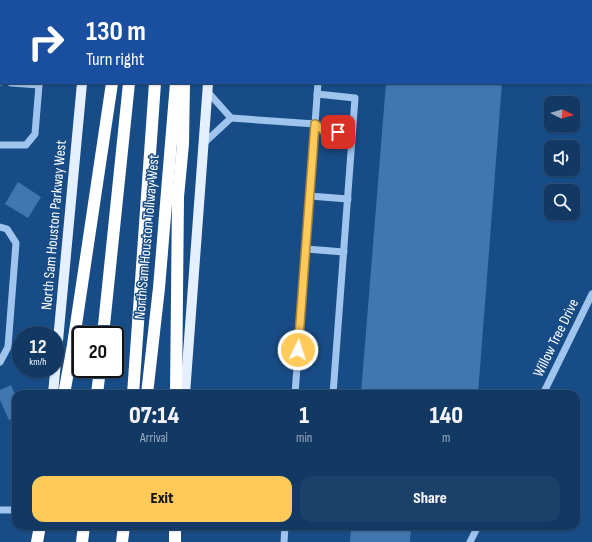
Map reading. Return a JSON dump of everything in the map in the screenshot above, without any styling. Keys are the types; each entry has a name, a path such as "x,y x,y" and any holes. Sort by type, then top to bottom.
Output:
{"highway":[{"path":"65,390 74,345 112,84"},
{"path":"104,326 129,84"},
{"name":"North Sam Houston Tollway West","path":"132,390 155,84"},
{"name":"North Sam Houston Tollway West","path":"147,390 160,281 176,84"},
{"path":"176,390 178,197 183,144 184,84"},
{"path":"97,390 99,378"},
{"path":"36,542 38,530"},
{"path":"82,542 84,530"},
{"path":"122,542 124,530"},
{"path":"175,530 175,542"}],"main road":[{"name":"North Sam Houston Parkway West","path":"53,390 82,84"},
{"path":"185,390 207,87"}],"street":[{"path":"0,145 26,145 35,134 39,85 25,84"},
{"path":"295,390 318,84"},
{"path":"207,87 231,118"},
{"path":"318,94 355,98 333,390"},
{"path":"203,144 231,118 315,124 324,131 352,134"},
{"path":"310,196 348,198"},
{"path":"0,227 8,229 16,243 8,347 0,362"},
{"path":"306,249 344,252"},
{"name":"Willow Tree Drive","path":"545,390 592,294"},
{"path":"0,510 12,510"},
{"path":"284,542 285,530"},
{"path":"470,542 476,530"}],"building":[{"path":"386,84 502,84 478,390 361,390"},
{"path":"18,182 41,197 28,218 5,204"},
{"path":"11,385 13,390 12,418 9,420 0,400 0,390"},
{"path":"351,530 411,530 410,542 350,542"}],"route":[{"path":"298,350 315,124 324,131 338,132"}]}
